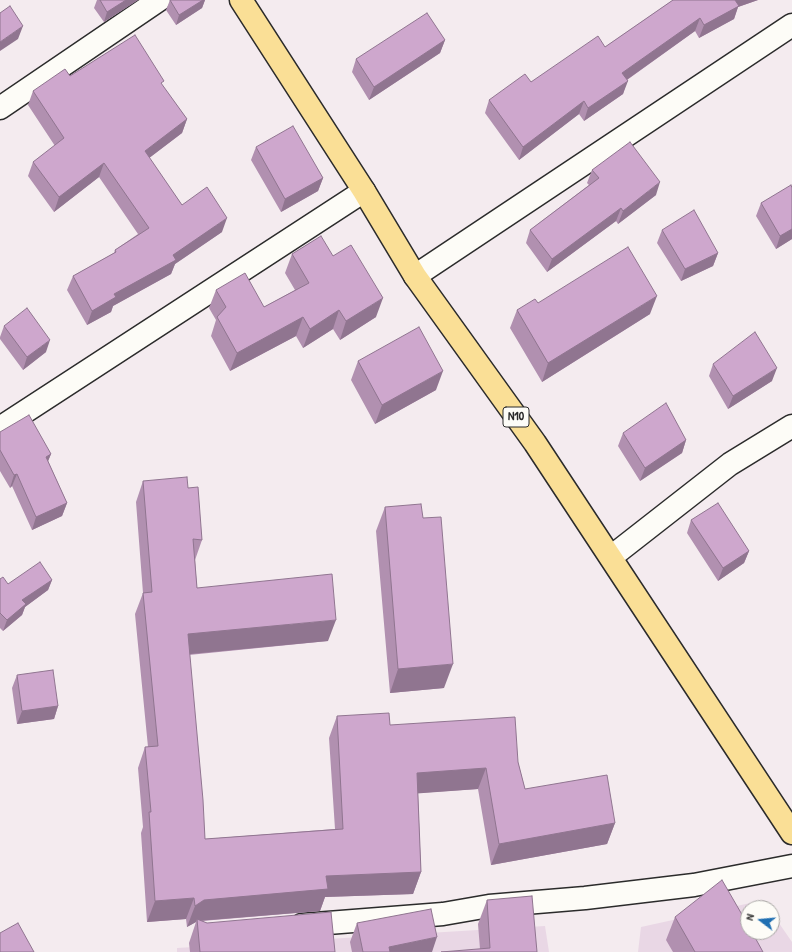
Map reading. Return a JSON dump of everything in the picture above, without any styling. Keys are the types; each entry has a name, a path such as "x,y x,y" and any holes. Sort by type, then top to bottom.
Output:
{"main road":[{"name":"N10","path":"241,0 364,191 415,276 535,443 792,832"}],"street":[{"path":"0,108 159,0"},
{"path":"415,276 792,25"},
{"path":"0,428 364,191"},
{"path":"611,557 730,464 792,426"},
{"path":"280,927 442,914 489,906 585,898 694,885 792,866"}],"shaded area":[{"path":"740,905 740,940 780,940 780,925 792,942 792,952 638,952 641,927"},
{"path":"545,926 549,952 177,952 177,948"}],"building":[{"path":"100,0 126,0 107,12"},
{"path":"170,0 203,0 179,15"},
{"path":"673,0 735,0 739,6 704,25 700,18 622,73 628,81 588,108 584,101 523,147 489,100 525,74 531,82 598,36 605,47"},
{"path":"10,6 23,26 0,42 0,13"},
{"path":"427,13 445,40 374,87 356,59"},
{"path":"135,35 164,81 161,83 187,119 145,151 182,205 207,187 227,218 173,255 176,260 114,294 116,297 92,311 73,276 116,252 115,250 149,228 104,163 59,197 33,162 64,138 33,91 65,69 70,76"},
{"path":"293,126 323,178 285,199 256,147"},
{"path":"630,142 660,182 623,211 621,208 552,259 530,230 599,178 592,170"},
{"path":"791,185 792,229 780,236 761,203"},
{"path":"694,210 718,253 685,269 662,230"},
{"path":"321,236 333,256 351,245 383,298 346,321 339,310 310,329 303,317 237,353 217,317 226,307 216,290 245,273 264,307 309,283 292,254"},
{"path":"628,247 657,296 548,363 517,310 535,299 538,303"},
{"path":"27,308 50,340 27,357 4,326"},
{"path":"419,327 443,371 382,405 358,361"},
{"path":"755,332 777,368 733,396 713,364"},
{"path":"666,403 686,440 645,468 623,433"},
{"path":"29,415 51,454 46,457 67,503 36,517 17,474 14,475 0,450 0,432"},
{"path":"187,477 188,488 198,487 202,540 193,539 197,588 332,574 336,620 188,634 203,800 205,839 343,829 337,716 389,713 390,725 515,717 518,762 525,789 607,775 615,823 499,844 486,768 417,773 421,872 326,876 328,889 204,900 195,906 194,898 155,901 149,812 151,812 145,747 158,746 143,593 152,592 143,481"},
{"path":"718,503 749,551 723,568 691,520"},
{"path":"421,504 423,518 441,517 453,664 398,669 385,507"},
{"path":"40,562 52,580 22,600 26,604 7,620 0,613 0,579 3,577 8,584"},
{"path":"53,670 58,706 22,711 17,675"},
{"path":"722,880 740,911 740,940 756,940 763,952 695,952 675,917"},
{"path":"532,896 537,952 441,952 490,948 487,900"},
{"path":"431,909 437,937 389,947 390,952 363,952 357,923"},
{"path":"331,912 335,952 200,952 197,919 207,923"},
{"path":"18,923 34,952 0,952 0,933"}]}
